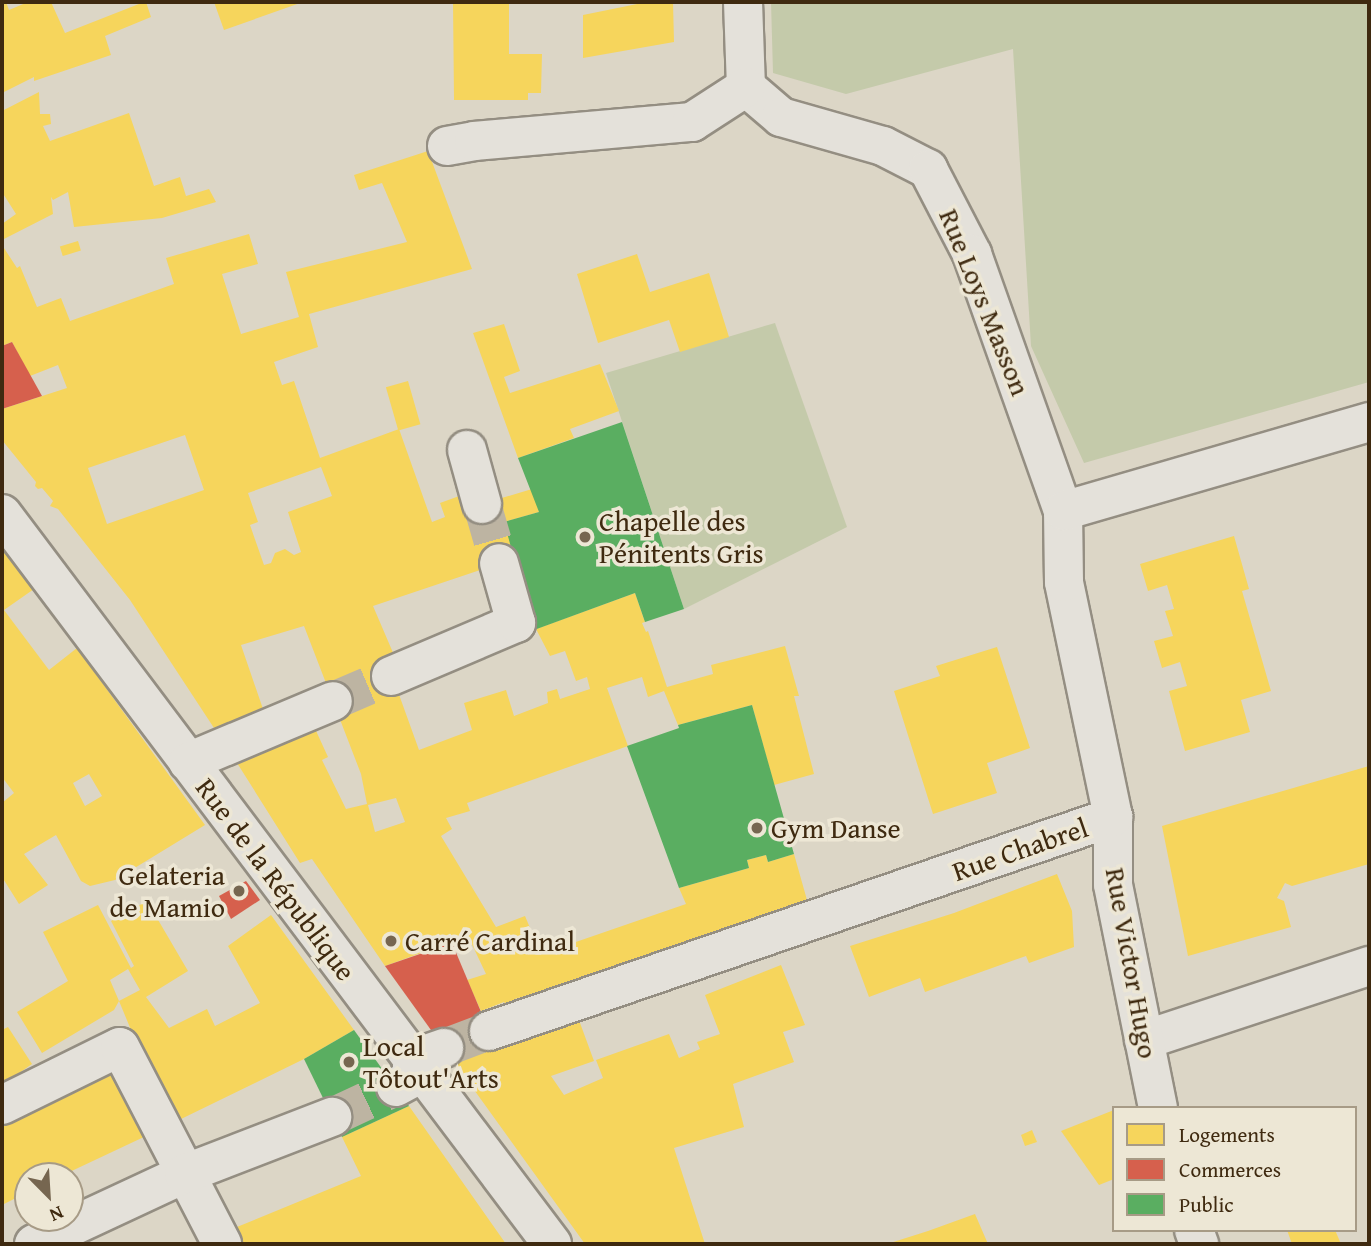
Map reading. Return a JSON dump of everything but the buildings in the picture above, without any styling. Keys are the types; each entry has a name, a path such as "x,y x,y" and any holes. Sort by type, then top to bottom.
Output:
{"street":[{"path":"447,146 474,141 692,122 747,87 743,2"},
{"name":"Rue Loys Masson","path":"747,87 781,117 883,146 928,169 972,254 1063,511"},
{"path":"1063,511 1369,422"},
{"path":"467,450 482,504"},
{"name":"Rue Chabrel","path":"489,1031 1113,817 1064,582 1063,511"},
{"name":"Rue de la République","path":"2,514 552,1244"},
{"path":"391,676 516,623 499,563"},
{"path":"188,762 333,701"},
{"name":"Rue Victor Hugo","path":"1113,817 1113,884 1158,1106"},
{"path":"1144,1040 1369,966"},
{"path":"2,1105 120,1047 222,1244"},
{"path":"34,1244 184,1174 332,1117"}],"green space":[{"path":"771,2 1369,2 1369,382 1084,463 1031,346 1013,49 846,94 773,73"},
{"path":"775,323 847,527 684,609 606,373"}],"tunnel":[{"path":"482,504 499,563"},
{"path":"333,701 391,676"},
{"path":"444,1048 489,1031"},
{"path":"332,1117 396,1087"}],"place":[{"name":"Chapelle des Pénitents Gris","path":"585,537"},
{"name":"Gym Danse","path":"757,828"},
{"name":"Gelateria de Mamio","path":"239,891"},
{"name":"Carré Cardinal","path":"391,941"},
{"name":"Local Tôtout'Arts","path":"349,1062"}]}
